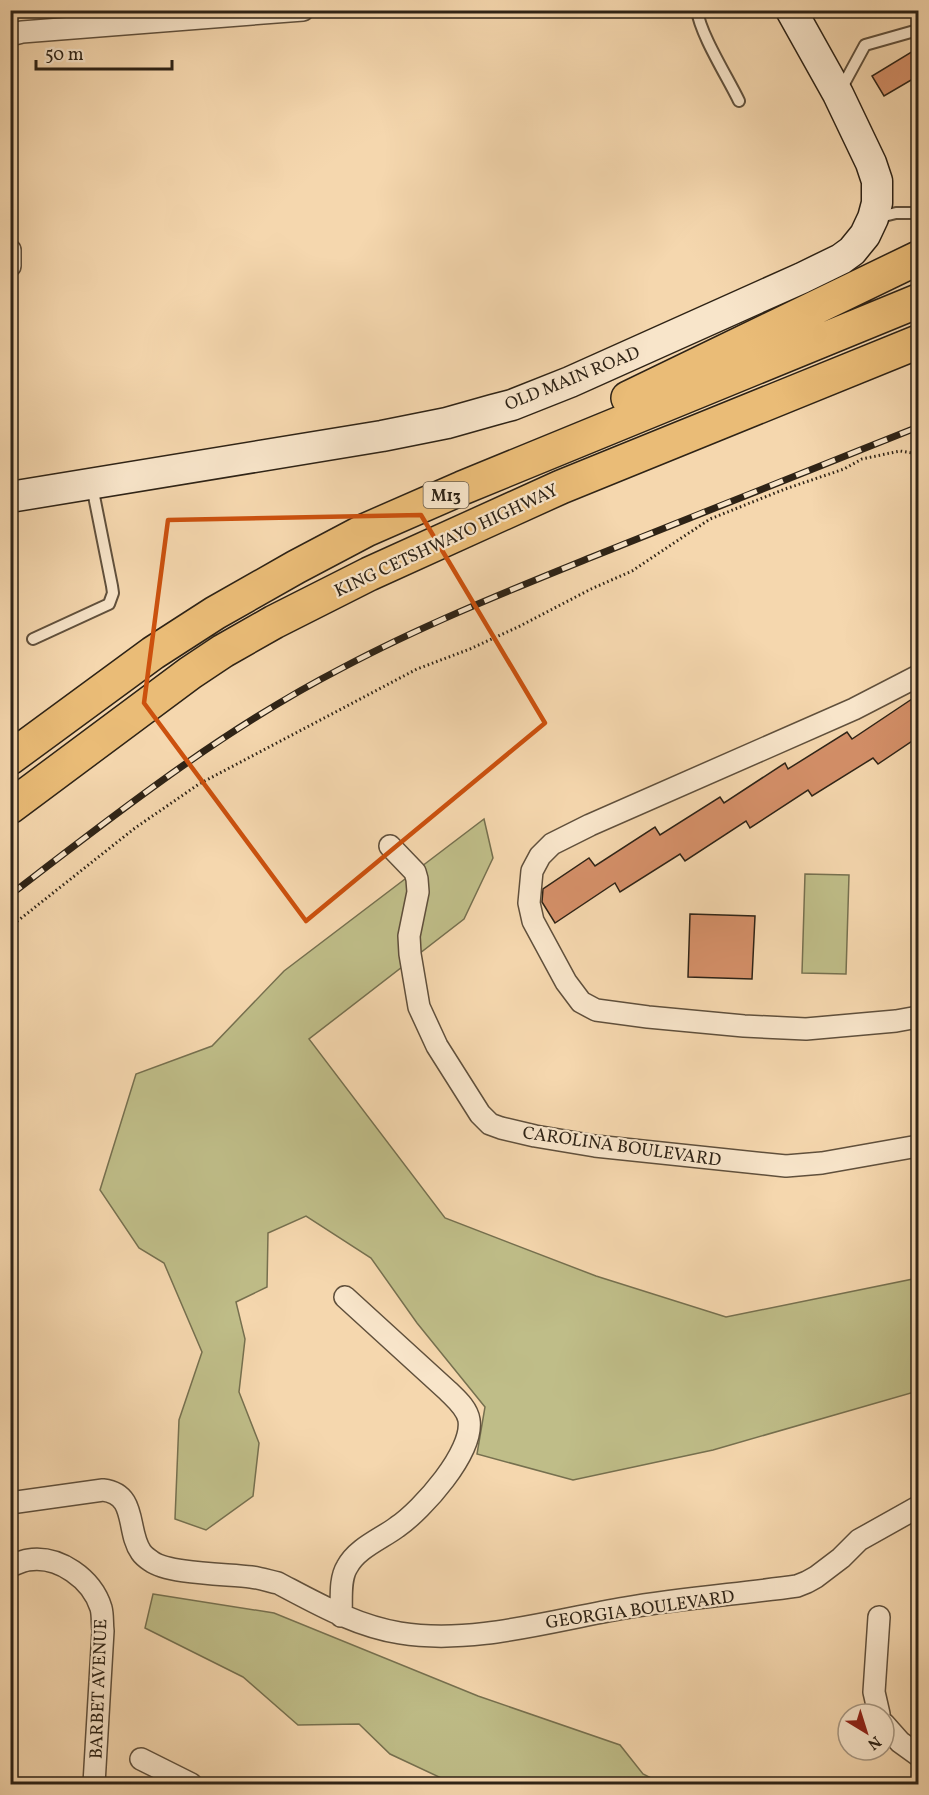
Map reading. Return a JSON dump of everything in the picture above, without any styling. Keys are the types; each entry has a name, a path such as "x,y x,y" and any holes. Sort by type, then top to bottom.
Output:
{"highway":[{"path":"462,488 481,473 515,454 918,258"},
{"name":"KING CETSHWAYO HIGHWAY","path":"10,758 153,652 214,613 366,530 462,488 918,301"},
{"name":"KING CETSHWAYO HIGHWAY","path":"10,807 172,686 223,651 274,622 369,574 561,487 918,342"},
{"path":"494,518 591,487 918,365"}],"street":[{"path":"10,35 22,32 303,10"},
{"name":"OLD MAIN ROAD","path":"10,497 381,436 447,423 512,405 570,382 841,259 852,251 865,236 877,203 877,181 871,163 838,94 798,18"},
{"path":"10,250 10,266"},
{"path":"918,676 854,709 590,825 552,844 540,856 532,871 529,903 533,921 566,982 581,1002 597,1010 734,1025 806,1029 918,1017"},
{"name":"CAROLINA BOULEVARD","path":"390,846 415,872 417,879 418,892 409,936 419,1007 437,1046 480,1113 490,1124 535,1136 595,1146 773,1166 798,1167 918,1146"},
{"path":"341,1616 343,1577 347,1567 368,1546 399,1527 428,1501 450,1473 465,1443 470,1422 463,1407 448,1391 345,1297"},
{"name":"GEORGIA BOULEVARD","path":"10,1503 103,1490 111,1491 125,1502 141,1553 153,1563 172,1569 267,1580 341,1616 386,1630 440,1638 484,1634 628,1607 797,1586 816,1577 841,1558 859,1540 918,1507"},
{"name":"BARBET AVENUE","path":"10,1566 30,1560 47,1561 70,1568 92,1590 101,1610 103,1632 94,1785"},
{"path":"876,1702 874,1692 879,1617"},
{"path":"896,1738 918,1755"},
{"path":"141,1759 191,1785"}],"lane":[{"path":"698,10 707,40 739,101"},
{"path":"838,94 865,45 918,30"},
{"path":"873,218 896,213 918,213"},
{"path":"33,639 109,604 113,593 112,586 91,483"}],"path":[{"path":"10,927 135,828 199,784 417,669 489,640 632,571 710,519 843,469 862,459 900,451 918,454"}],"highlighted area":[{"path":"421,515 545,723 306,921 144,703 168,520"}],"shaded area":[{"path":"484,819 493,858 464,919 309,1039 445,1218 596,1276 726,1317 918,1278 918,1391 713,1450 573,1480 477,1454 485,1407 417,1323 371,1258 306,1216 268,1233 267,1287 236,1302 245,1339 239,1392 259,1443 253,1496 206,1530 175,1519 179,1420 202,1352 164,1263 139,1248 100,1190 136,1074 212,1046 284,971"},
{"path":"805,874 849,875 846,974 802,973"},
{"path":"153,1594 274,1613 478,1696 620,1745 643,1774 663,1784 454,1784 390,1754 359,1724 298,1725 243,1677 145,1628"}],"building":[{"path":"918,48 918,76 884,96 872,76"},
{"path":"912,699 918,710 918,737 878,764 873,758 812,796 808,790 750,828 746,821 685,861 680,854 620,892 615,883 555,923 542,902 543,889 589,858 595,866 655,827 660,835 720,797 724,803 785,763 788,769 847,732 852,739"},
{"path":"690,914 755,916 752,979 688,977"}],"railway":[{"path":"10,895 130,803 212,745 342,668 403,637 497,596 918,427"}]}
